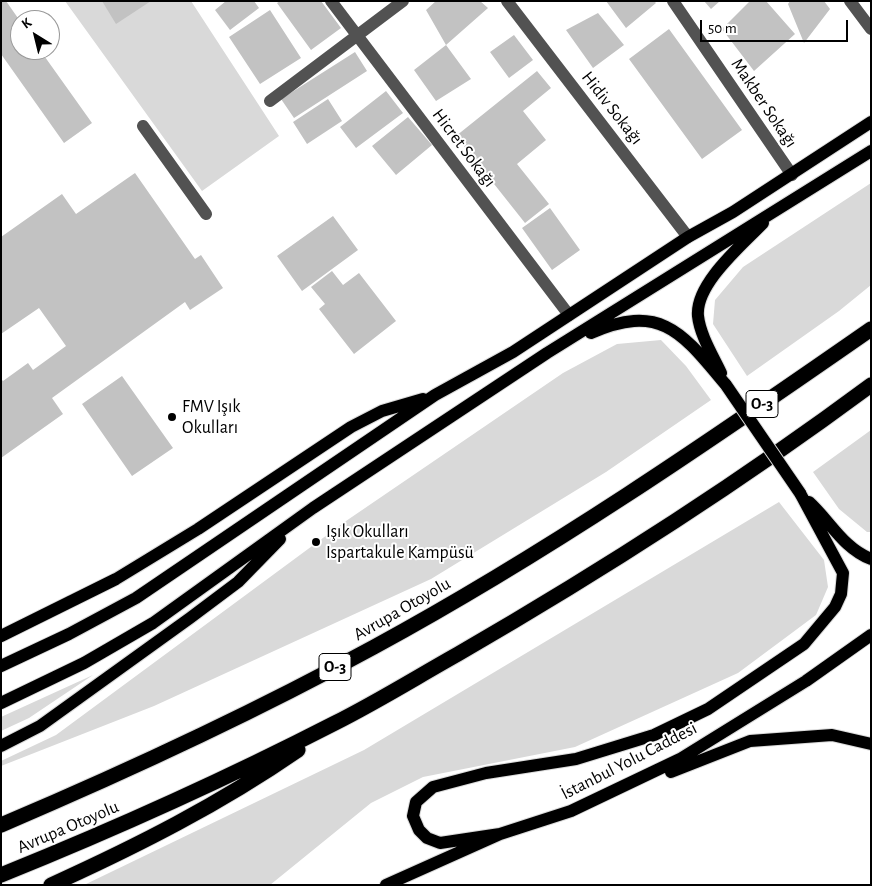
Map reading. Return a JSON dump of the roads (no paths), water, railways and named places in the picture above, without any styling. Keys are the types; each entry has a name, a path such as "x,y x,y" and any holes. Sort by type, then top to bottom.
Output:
{"highway":[{"name":"Avrupa Otoyolu","path":"1,825 187,743 376,646 500,574 653,479 871,329"},
{"name":"Avrupa Otoyolu","path":"1,875 212,784 338,722 515,621 594,573 753,468 871,385"},
{"path":"52,885 143,843 255,780 338,722"}],"main road":[{"path":"1,666 69,634 136,598 435,395 513,352 688,236 733,212 871,122"},
{"path":"1,703 84,663 153,623 302,515 547,353 871,151"},
{"path":"726,385 698,316 700,296 716,273 776,209"},
{"path":"500,834 440,843 427,838 419,830 413,816 416,802 433,787 486,773 576,759 654,735 708,709 804,644 835,607 841,594 843,574 800,493 726,385 687,339 670,327 636,320 604,327 547,353"},
{"path":"1,636 37,620 116,579 198,529 352,427 382,410 435,395"},
{"path":"800,493 824,515 842,539 858,554 871,559"},
{"path":"1,746 40,726 238,582 302,515"},
{"name":"İstanbul Yolu Caddesi","path":"386,885 500,834 571,811 680,759 806,681 871,635"},
{"path":"571,811 750,741 832,735 871,744"}],"street":[{"name":"Hicret Sokağı","path":"331,1 569,315"},
{"path":"270,101 404,1"},
{"name":"Hidiv Sokağı","path":"507,1 688,236"},
{"name":"Makber Sokağı","path":"673,1 792,175"},
{"path":"850,1 871,29"},
{"path":"143,126 206,214"}],"place":[{"name":"FMV Işık Okulları","path":"172,417"},
{"name":"Işık Okulları Ispartakule Kampüsü","path":"316,542"}]}
